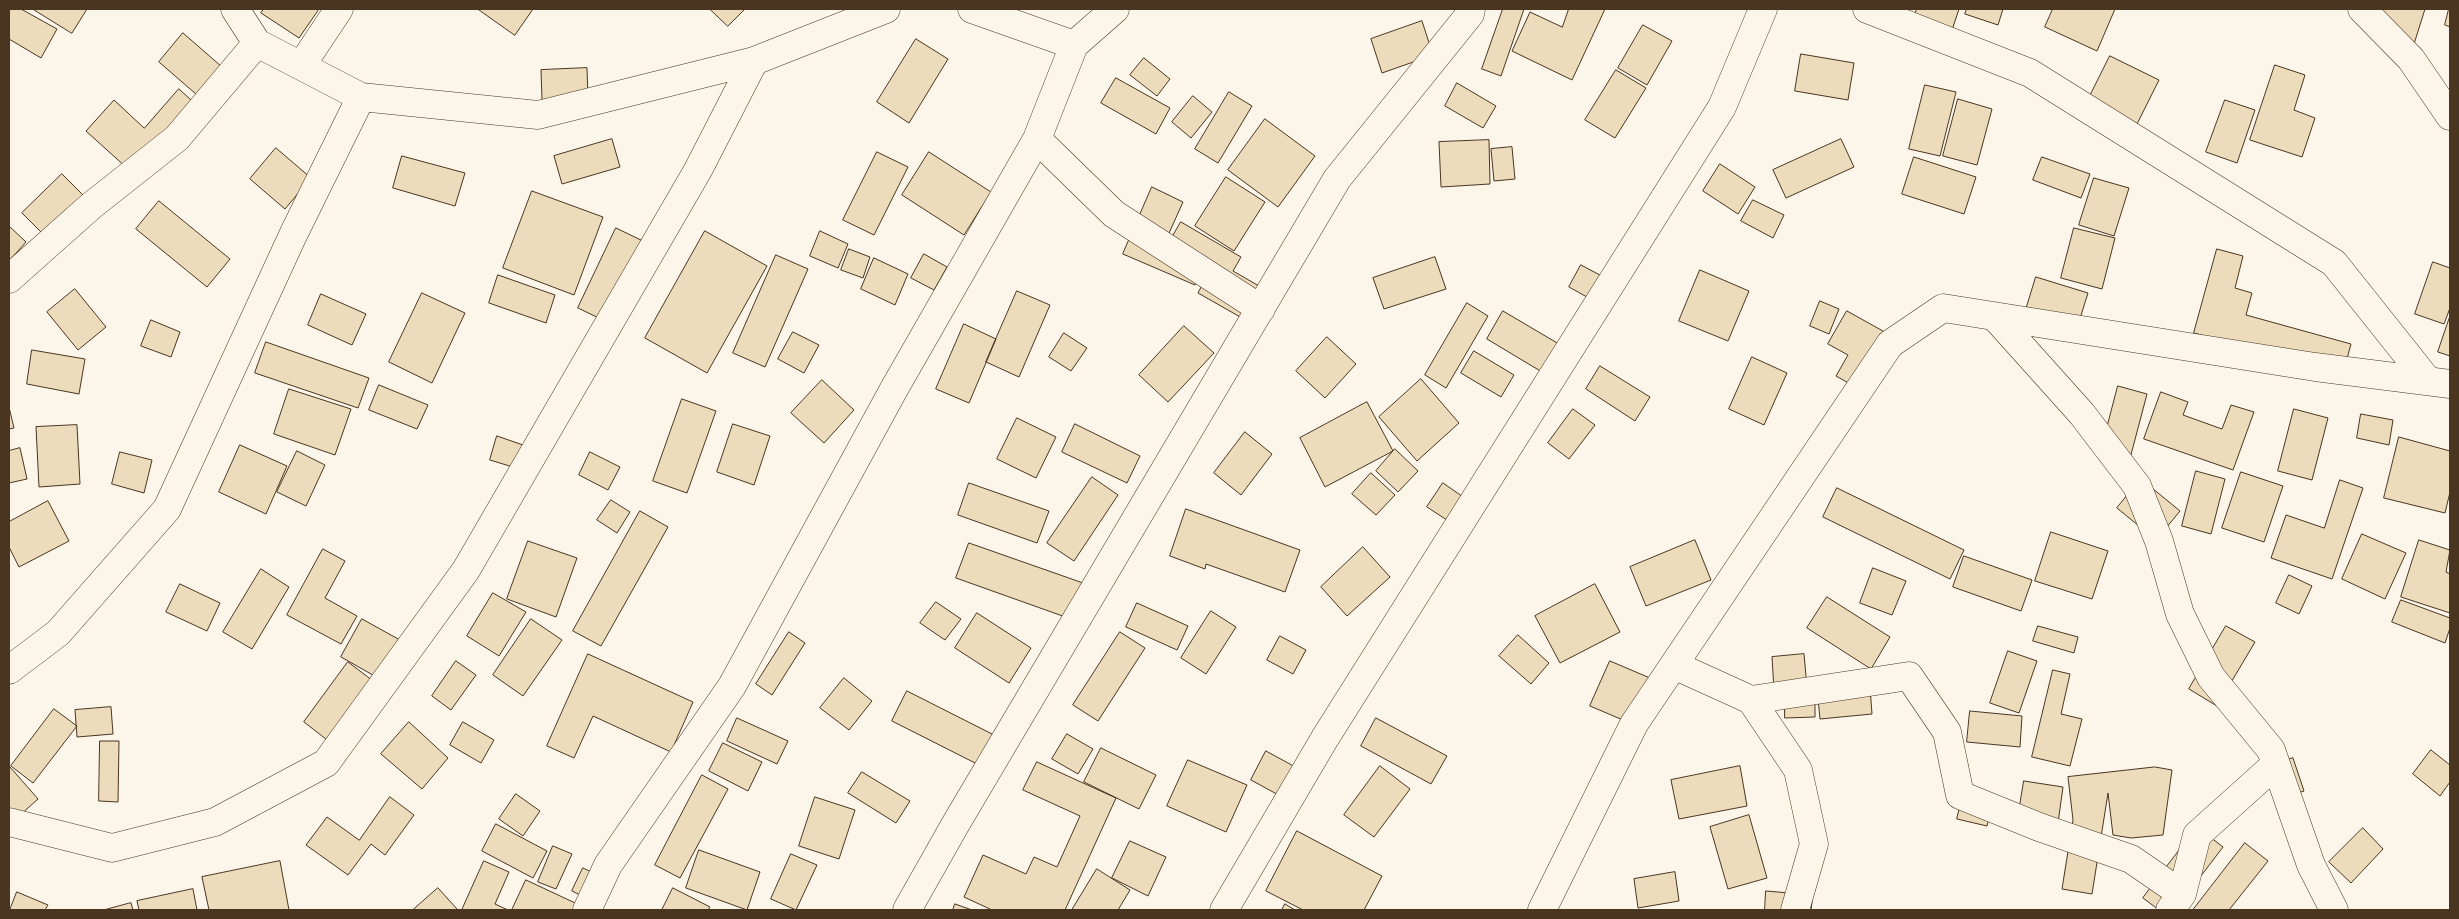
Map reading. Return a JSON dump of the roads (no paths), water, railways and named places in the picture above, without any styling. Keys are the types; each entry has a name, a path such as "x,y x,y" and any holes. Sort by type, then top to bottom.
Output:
{"street":[{"path":"235,9 257,43 361,97 538,115 754,61 886,9"},
{"path":"301,66 339,9"},
{"path":"972,9 1074,45"},
{"path":"587,910 608,865 732,686 894,388 1037,139 1074,45 1115,9"},
{"path":"907,910 960,816 1337,179 1470,14 1471,9"},
{"path":"1224,910 1325,738 1722,107 1763,9"},
{"path":"1867,9 2030,72 2334,263 2439,382"},
{"path":"2362,9 2411,59 2450,116"},
{"path":"9,280 91,206 176,138 257,43"},
{"path":"9,822 112,848 216,822 326,763 466,570 698,170 754,61"},
{"path":"9,670 58,633 167,509 294,235 361,97"},
{"path":"1037,139 1114,214 1260,309"},
{"path":"1542,910 1634,724 1890,344 1943,308 2314,367 2439,382"},
{"path":"1995,317 2082,414 2137,486 2159,541 2180,614 2211,678 2271,750 2311,865 2334,910"},
{"path":"1674,665 1751,700 1798,770 1814,844 1795,910"},
{"path":"1751,700 1909,676 1947,732 1960,795 2039,827 2131,859 2176,902 2197,835 2276,764"}]}
